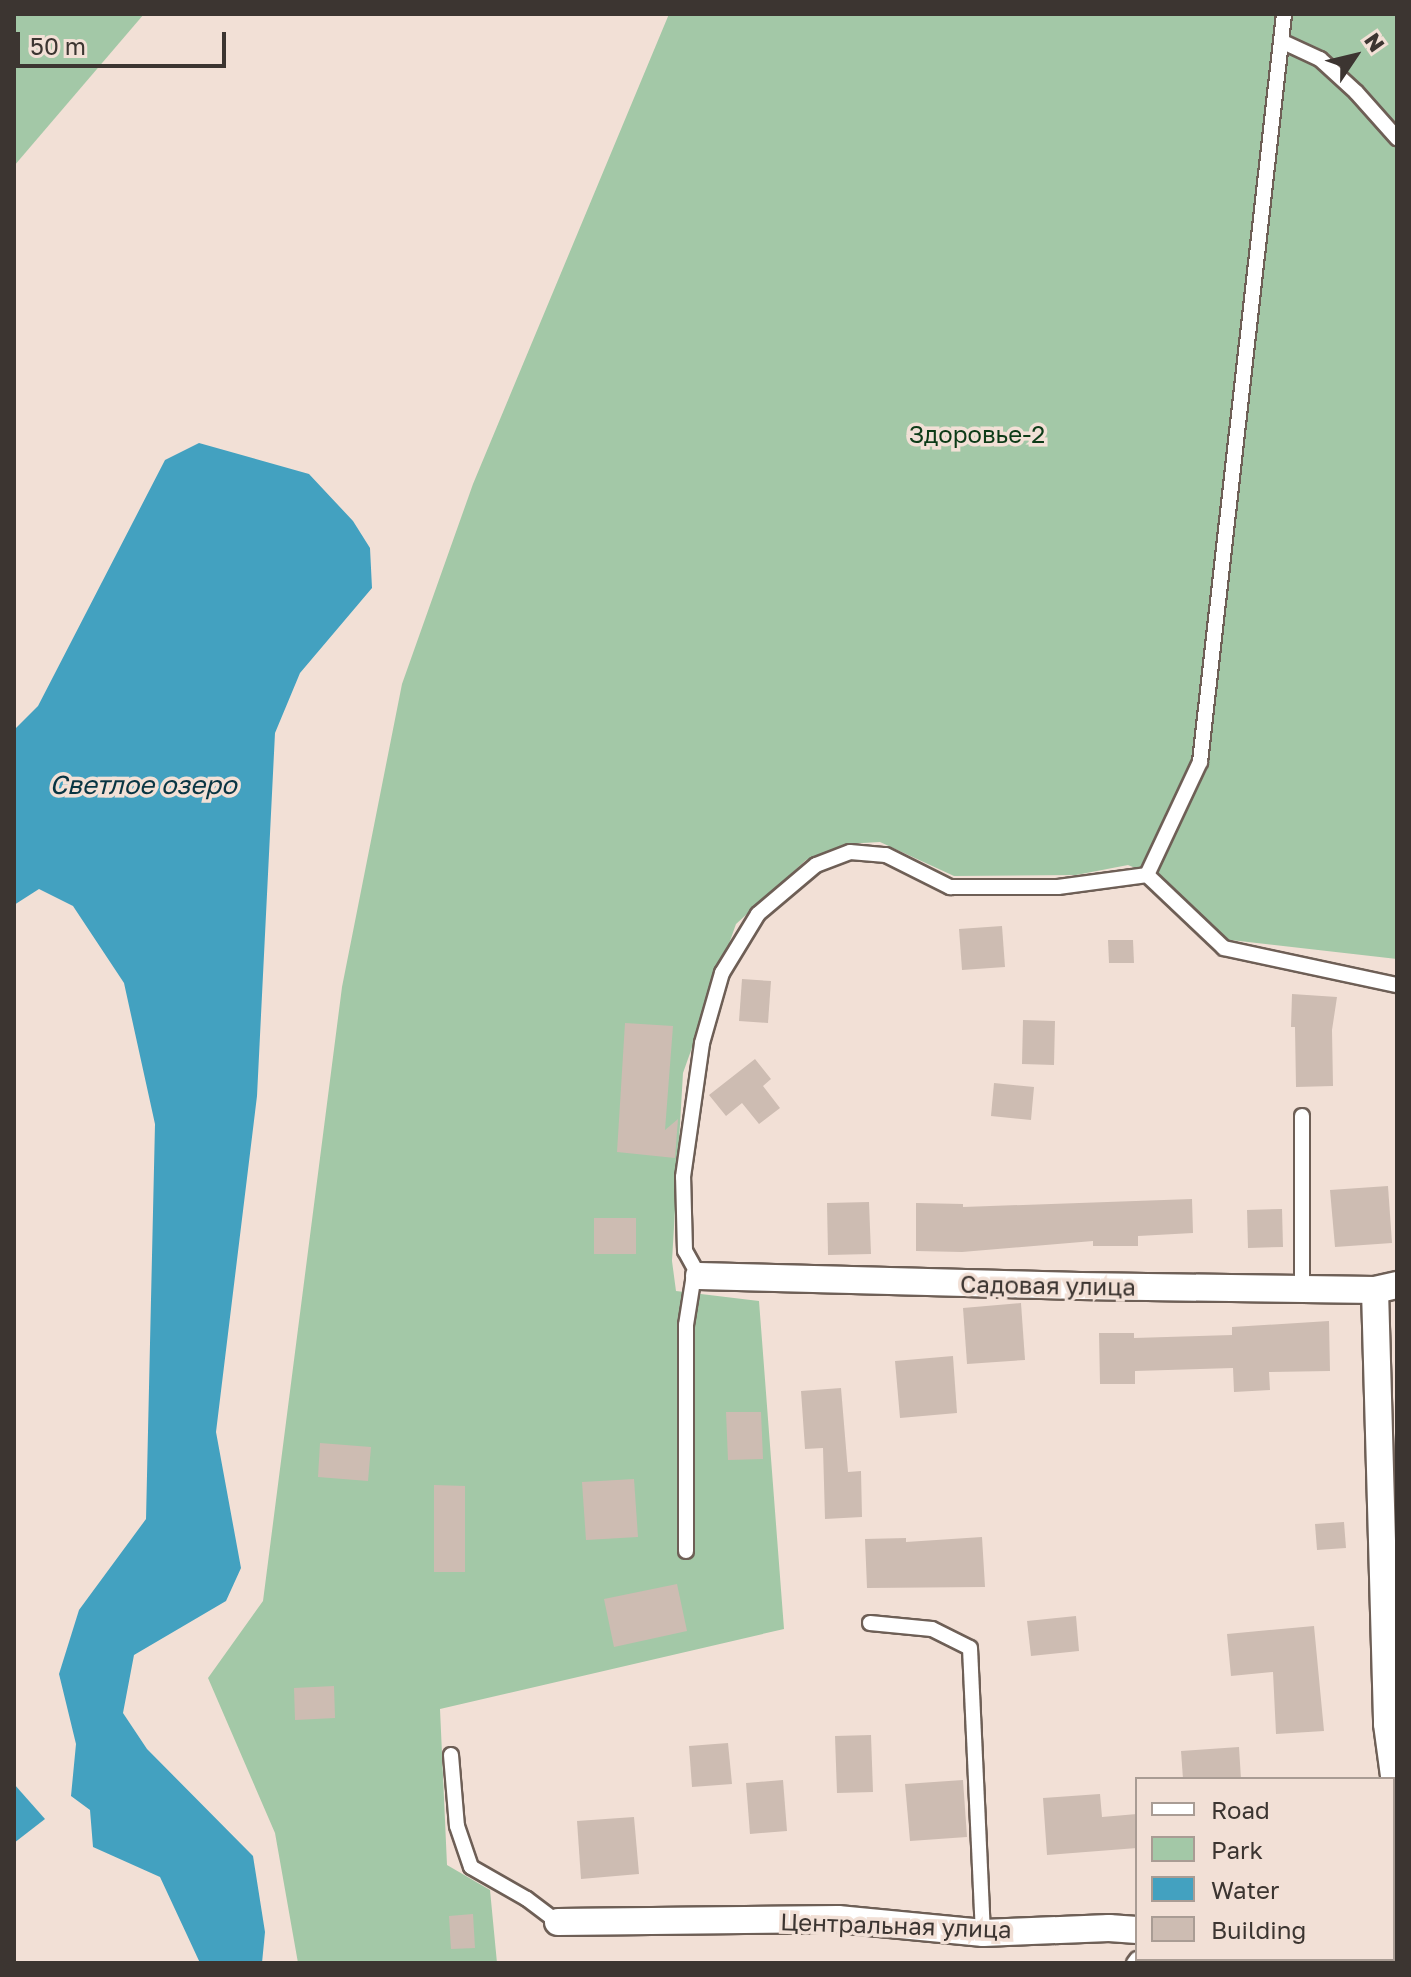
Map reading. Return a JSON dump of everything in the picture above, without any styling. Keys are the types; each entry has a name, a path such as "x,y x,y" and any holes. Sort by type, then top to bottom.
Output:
{"street":[{"name":"Садовая улица","path":"699,1276 1302,1289 1386,1287"},
{"path":"1386,1287 1387,1724 1394,1777"},
{"name":"Центральная улица","path":"558,1922 838,1919 983,1933 1135,1930"}],"lane":[{"path":"1147,875 1200,762 1284,14"},
{"path":"1281,41 1320,59 1356,92 1397,138"},
{"path":"686,1551 686,1325 693,1281 699,1276 685,1251 683,1177 690,1147 702,1043 722,973 758,914 816,865 850,852 886,855 950,887 1058,887 1147,875"},
{"path":"1147,875 1224,948 1397,985"},
{"path":"1302,1116 1302,1289"},
{"path":"870,1623 932,1629 970,1648 983,1933"},
{"path":"451,1755 457,1826 471,1867 527,1899 558,1922"}],"green space":[{"path":"14,14 144,14 14,166"},
{"name":"Здоровье-2","path":"669,14 1397,14 1397,959 1222,939 1162,879 1128,865 1076,875 954,876 880,842 845,844 806,860 736,924 683,1073 672,1261 676,1291 759,1301 784,1629 440,1709 447,1865 490,1890 497,1963 298,1963 275,1833 208,1678 263,1601 342,987 402,684 473,484"}],"water":[{"name":"Светлое озеро","path":"199,443 309,474 353,521 370,548 372,588 300,673 275,733 257,1096 216,1432 241,1568 226,1601 134,1655 123,1713 147,1749 253,1856 265,1932 262,1963 200,1963 160,1877 93,1847 90,1810 71,1796 76,1744 59,1674 79,1610 146,1519 155,1124 124,983 73,906 39,889 14,905 14,730 38,706 165,460"},
{"path":"14,1784 45,1819 14,1843"}],"building":[{"path":"1002,926 1005,967 962,970 959,929"},
{"path":"1108,940 1133,940 1134,963 1109,963"},
{"path":"742,979 771,981 768,1023 739,1021"},
{"path":"1292,994 1337,997 1332,1030 1333,1086 1296,1087 1295,1027 1291,1027"},
{"path":"1023,1020 1055,1021 1054,1065 1022,1064"},
{"path":"625,1023 673,1026 665,1130 678,1119 675,1158 617,1152"},
{"path":"755,1059 771,1079 763,1086 780,1108 759,1124 742,1103 726,1116 709,1095"},
{"path":"994,1083 1034,1087 1031,1120 991,1116"},
{"path":"1388,1186 1392,1243 1335,1247 1330,1190"},
{"path":"1192,1199 1193,1233 1138,1236 1138,1246 1093,1246 1093,1241 962,1252 916,1251 916,1203 963,1204 963,1207"},
{"path":"869,1202 871,1254 828,1255 827,1203"},
{"path":"1282,1209 1283,1247 1248,1248 1247,1210"},
{"path":"594,1218 636,1218 636,1254 594,1254"},
{"path":"1021,1303 1025,1360 967,1364 963,1308"},
{"path":"1329,1321 1330,1371 1269,1372 1270,1390 1234,1392 1233,1368 1135,1371 1135,1384 1100,1384 1099,1333 1134,1333 1134,1338 1232,1335 1232,1327"},
{"path":"953,1356 957,1413 900,1418 895,1361"},
{"path":"841,1388 848,1472 861,1471 862,1517 825,1519 823,1448 805,1449 801,1391"},
{"path":"726,1412 761,1412 763,1459 728,1460"},
{"path":"320,1443 371,1447 368,1481 318,1477"},
{"path":"634,1479 638,1537 586,1540 582,1482"},
{"path":"434,1485 465,1486 465,1572 434,1572"},
{"path":"1344,1522 1346,1548 1317,1550 1315,1524"},
{"path":"982,1537 985,1587 867,1588 865,1539 906,1538 906,1542"},
{"path":"677,1584 687,1631 614,1647 604,1599"},
{"path":"1076,1616 1079,1651 1031,1656 1027,1621"},
{"path":"1314,1626 1324,1731 1276,1734 1273,1672 1231,1676 1227,1634"},
{"path":"334,1686 335,1718 295,1720 294,1688"},
{"path":"871,1735 873,1792 837,1793 835,1736"},
{"path":"728,1743 732,1784 692,1787 689,1746"},
{"path":"1239,1747 1241,1777 1183,1777 1181,1751"},
{"path":"783,1780 787,1831 750,1834 746,1783"},
{"path":"963,1780 967,1837 910,1841 905,1784"},
{"path":"1100,1794 1102,1817 1135,1814 1135,1848 1047,1855 1043,1798"},
{"path":"634,1817 639,1874 581,1879 577,1821"},
{"path":"473,1914 475,1948 451,1949 449,1916"}]}
